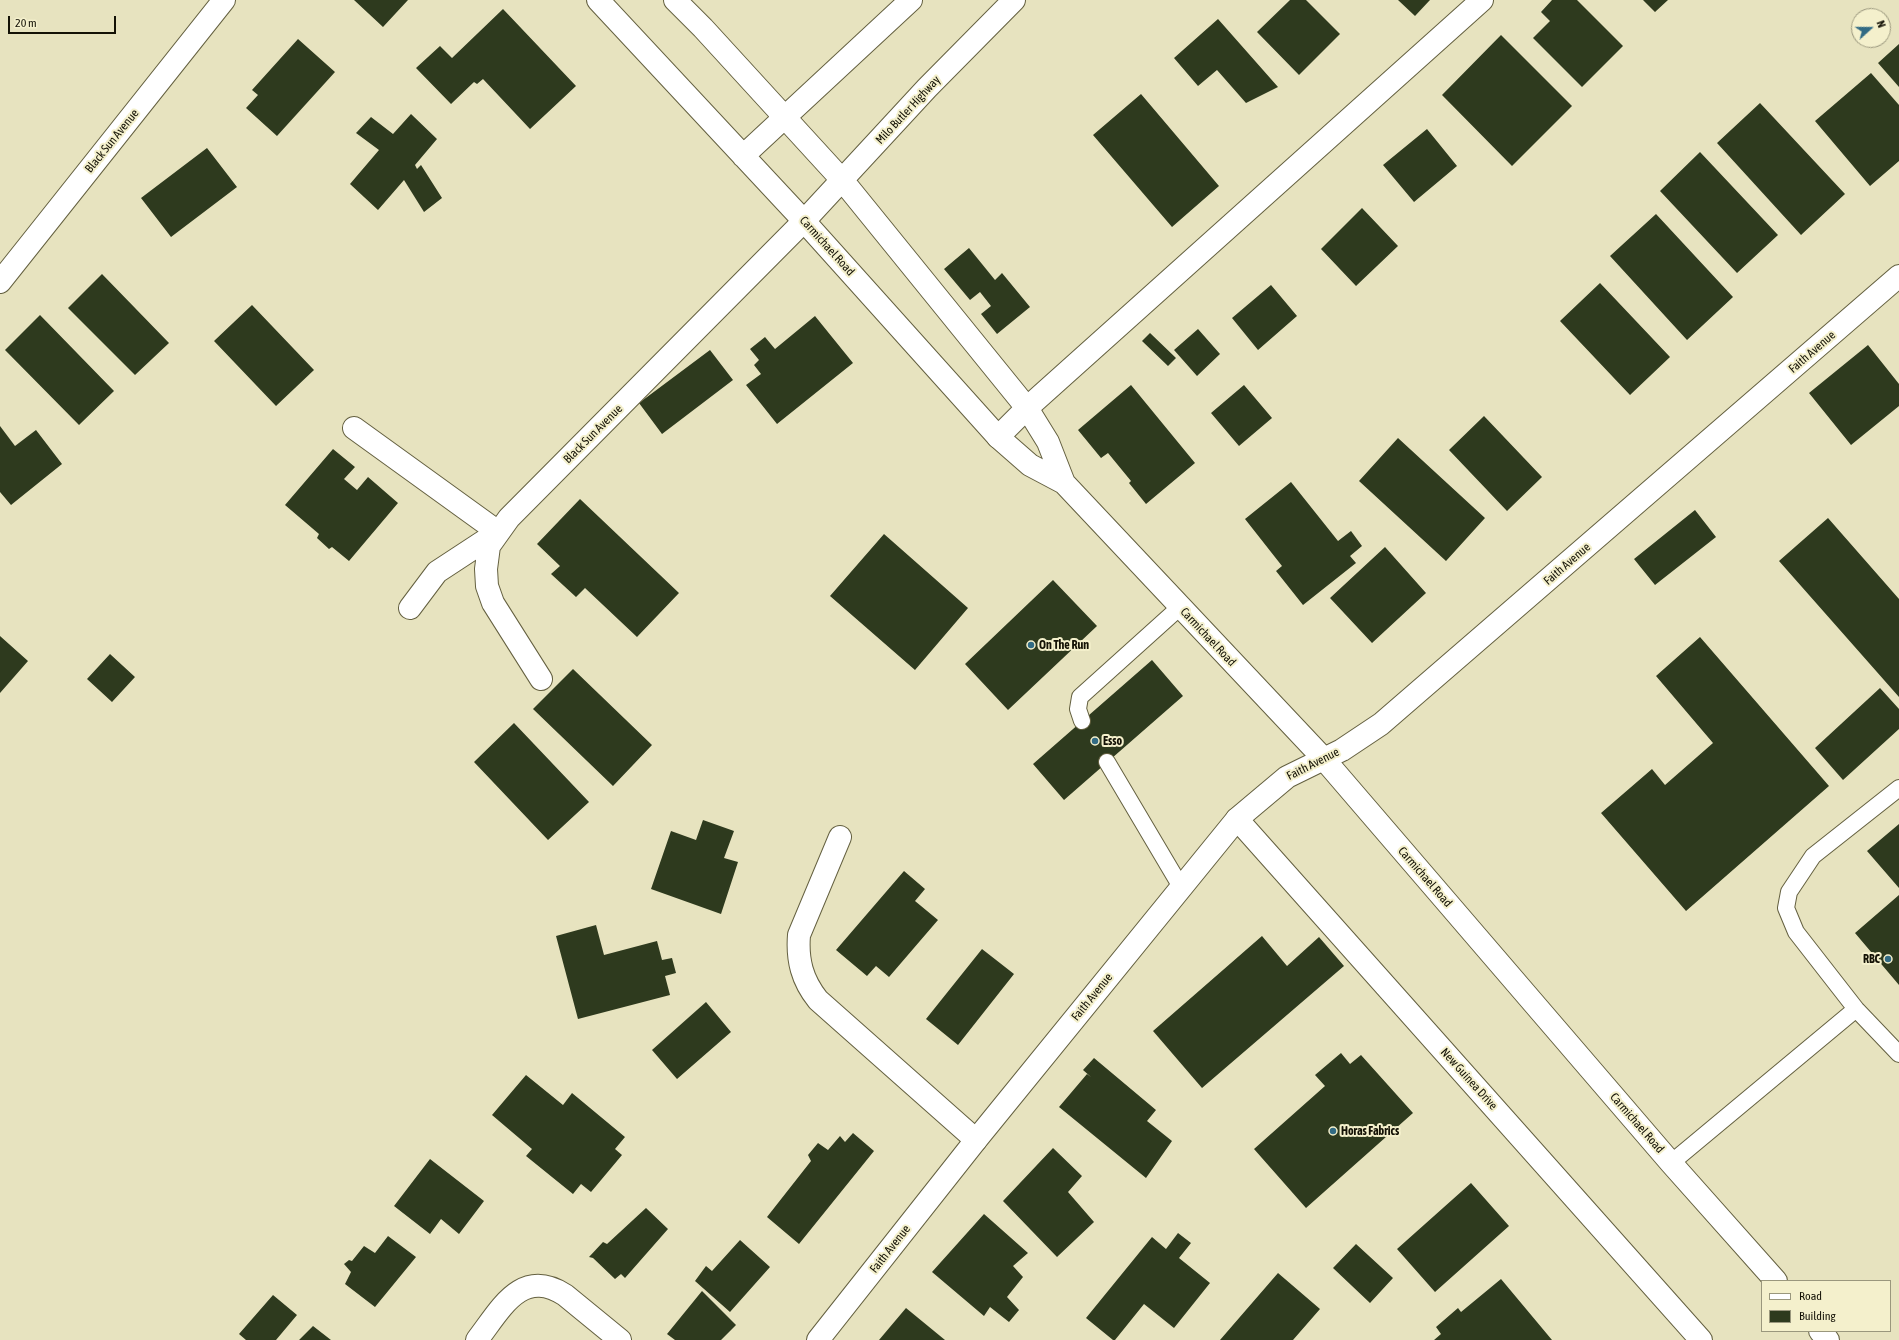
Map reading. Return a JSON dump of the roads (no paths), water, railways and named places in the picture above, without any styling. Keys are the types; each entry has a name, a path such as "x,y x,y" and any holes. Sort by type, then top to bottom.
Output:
{"street":[{"name":"Black Sun Avenue","path":"0,282 224,0"},
{"name":"Carmichael Road","path":"598,0 804,221 998,437 1030,465 1064,483 1323,758 1672,1163 1775,1280"},
{"name":"Carmichael Road","path":"675,0 843,181 1027,408 1048,442 1064,483"},
{"path":"743,156 911,0"},
{"name":"Milo Butler Highway","path":"804,221 843,181 927,88 1014,0"},
{"path":"998,437 1027,408 1482,0"},
{"name":"Black Sun Avenue","path":"541,679 493,603 487,586 486,570 489,546 509,518 804,221"},
{"name":"Faith Avenue","path":"818,1340 976,1140 1237,818 1287,776 1342,750 1381,724 1899,276"},
{"path":"354,428 498,532 437,572 410,608"},
{"name":"New Guinea Drive","path":"1237,818 1701,1340"},
{"path":"840,837 799,934 798,946 800,963 808,988 818,1000 976,1140"},
{"path":"478,1340 515,1293 533,1286 542,1285 556,1289 565,1295 620,1340"},
{"path":"1821,1332 1828,1340"}],"lane":[{"path":"1082,721 1078,709 1080,696 1180,607"},
{"path":"1107,762 1182,887"},
{"path":"1899,788 1813,856 1789,892 1786,908 1796,932 1856,1009 1899,1054"},
{"path":"1672,1163 1856,1009"}],"place":[{"name":"On The Run","path":"1031,645"},
{"name":"Esso","path":"1095,741"},
{"name":"RBC","path":"1888,959"},
{"name":"Horas Fabrics","path":"1333,1131"}]}
